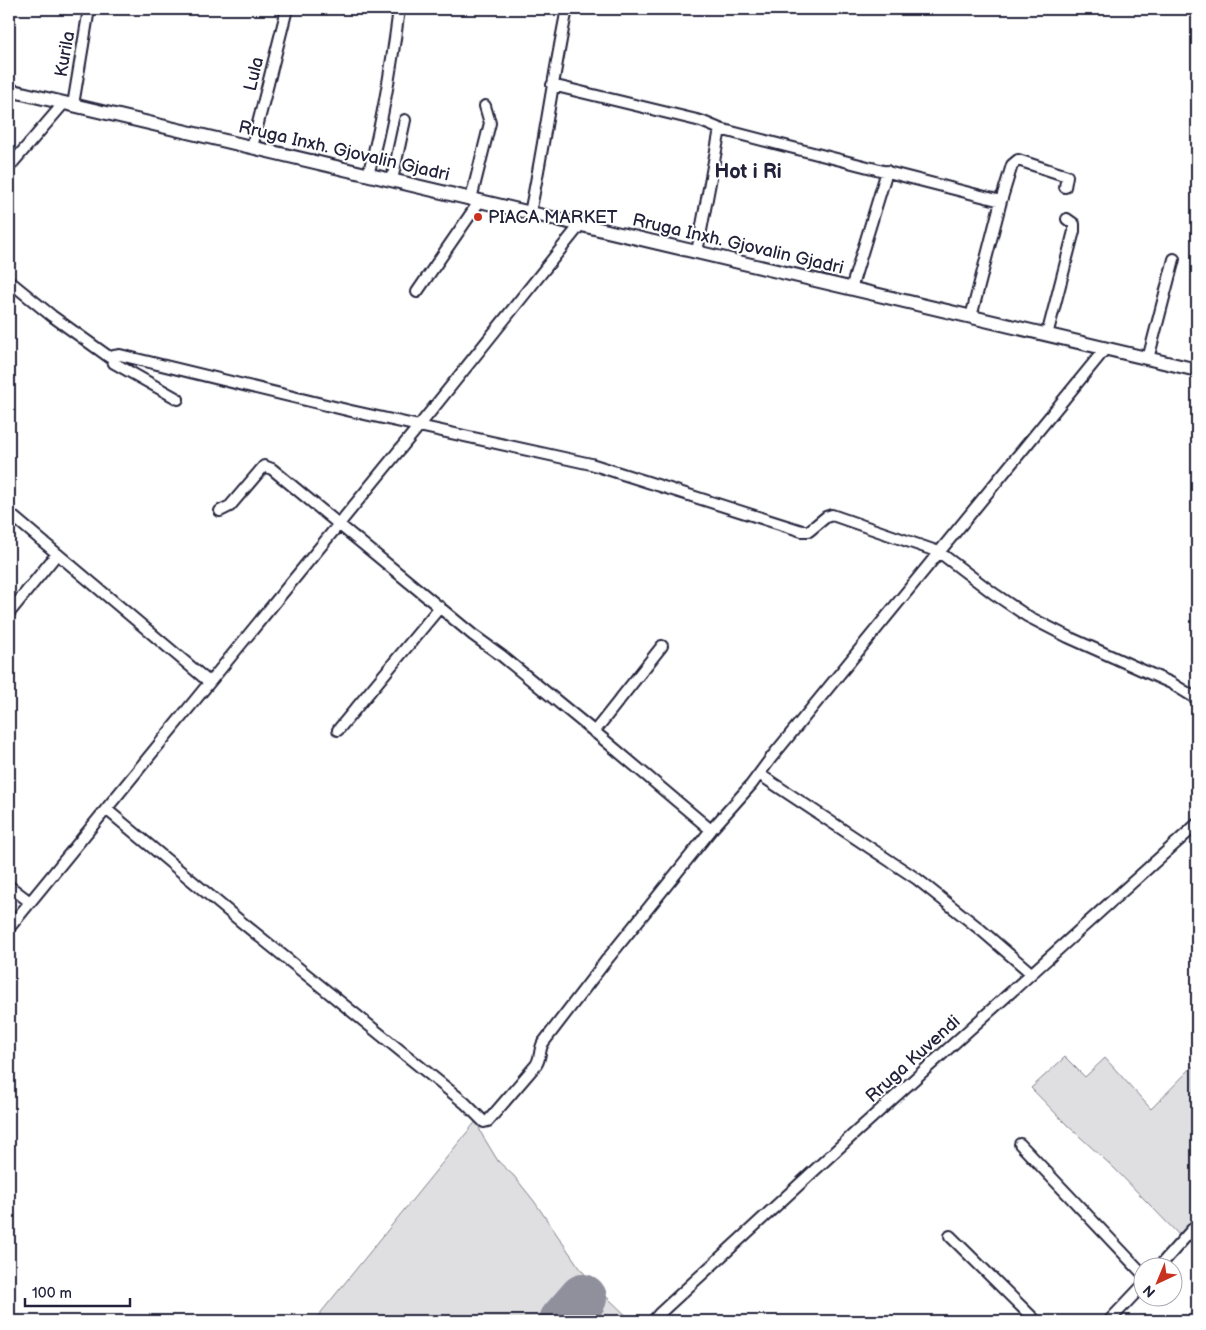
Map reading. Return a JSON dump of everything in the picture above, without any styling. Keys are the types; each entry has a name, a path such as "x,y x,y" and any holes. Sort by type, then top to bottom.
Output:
{"main road":[{"name":"Rruga Inxh. Gjovalin Gjadri","path":"9,90 1197,370"}],"street":[{"name":"Kurila","path":"68,104 90,9"},
{"name":"Lula","path":"252,148 287,9"},
{"path":"368,175 376,148 399,9"},
{"path":"530,213 546,135 552,85 567,9"},
{"path":"552,85 1001,201"},
{"path":"9,167 68,104"},
{"path":"417,292 475,200 490,123 485,106"},
{"path":"392,180 405,120"},
{"path":"697,252 720,129"},
{"path":"971,317 1012,165 1018,160 1067,176 1064,187"},
{"path":"851,289 886,171"},
{"path":"1047,335 1074,231 1074,224 1067,220"},
{"path":"9,928 419,426 580,225"},
{"path":"1148,359 1174,259"},
{"path":"9,280 52,316 112,359 114,363 178,399"},
{"path":"106,809 465,1103 484,1122 488,1121 536,1065 543,1043 605,962 1105,349"},
{"path":"112,359 114,356 120,355 419,426 591,464 802,531 809,531 826,517 832,515 939,552 1026,616 1171,684 1197,699"},
{"path":"220,511 230,506 264,466 272,469 711,830"},
{"path":"9,513 209,682"},
{"path":"9,613 57,554"},
{"path":"338,730 440,607"},
{"path":"594,732 662,646"},
{"path":"759,774 923,884 1031,973"},
{"name":"Rruga Kuvendi","path":"653,1321 856,1132 1197,824"},
{"path":"9,886 30,902"},
{"path":"1020,1144 1134,1264"},
{"path":"1167,1258 1197,1224"},
{"path":"950,1236 1036,1321"},
{"path":"1109,1321 1134,1295"}],"shaded area":[{"path":"1065,1057 1085,1077 1105,1058 1151,1109 1197,1062 1197,1217 1181,1237 1114,1168 1067,1125 1031,1088"},
{"path":"477,1120 481,1133 498,1161 514,1176 534,1201 590,1281 632,1321 314,1321"}],"runway":[{"path":"563,1321 583,1298"}],"place":[{"name":"PIACA MARKET","path":"478,217"}],"district":[{"name":"Hot i Ri","path":"748,172"}]}
